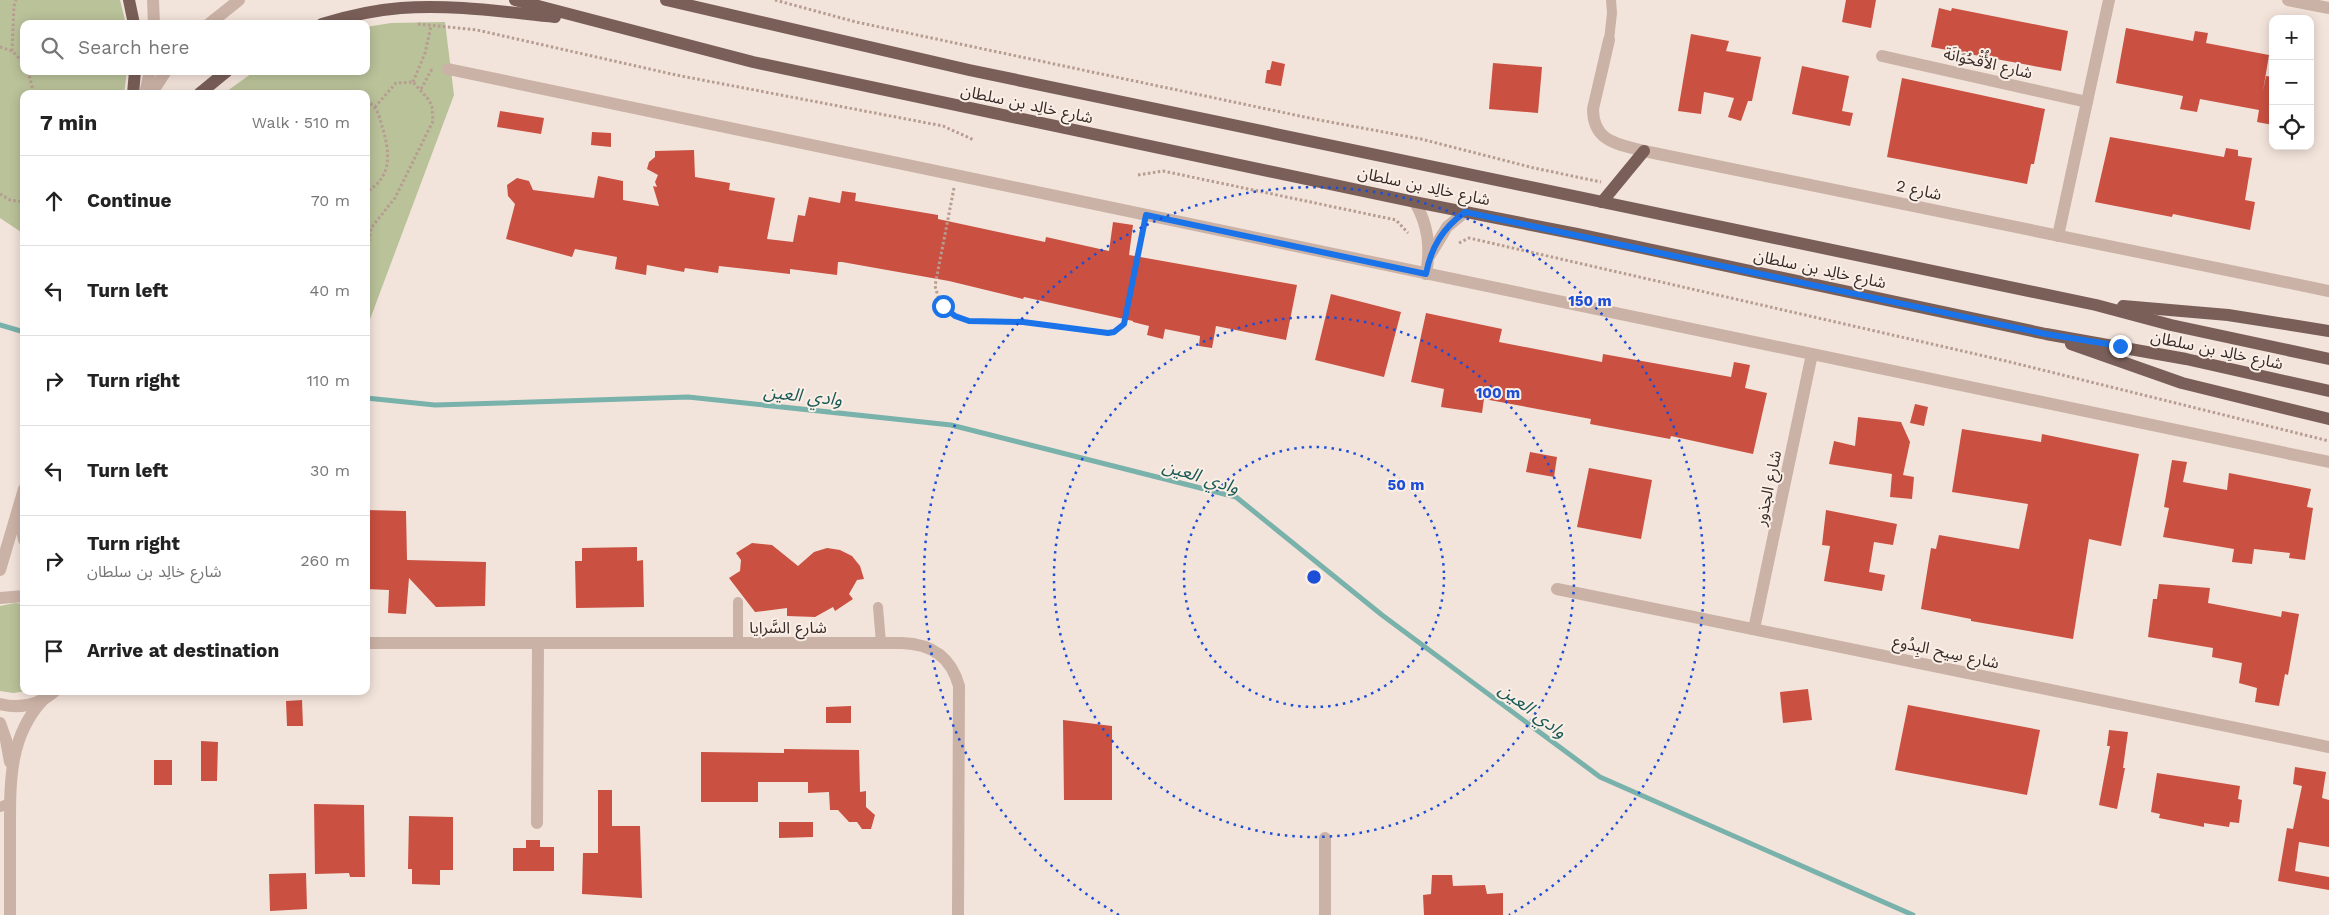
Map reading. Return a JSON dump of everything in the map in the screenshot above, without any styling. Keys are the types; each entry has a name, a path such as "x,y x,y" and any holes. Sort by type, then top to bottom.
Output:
{"main road":[{"path":"129,0 133,20"},
{"name":"شارع خالِد بن سلطان","path":"515,0 753,62 2046,334 2186,359 2329,391"},
{"name":"شارع خالِد بن سلطان","path":"666,0 969,70 2096,304 2171,325 2329,359"},
{"path":"338,20 371,12 401,8 436,8 588,20"},
{"path":"133,90 135,75"},
{"path":"204,90 222,75"},
{"path":"1602,202 1644,151"},
{"path":"2096,304 2228,315 2329,331"},
{"path":"2046,334 2113,360 2182,383 2329,419"}],"street":[{"path":"153,0 154,20"},
{"path":"214,20 239,0"},
{"path":"2058,236 2109,0"},
{"path":"2288,0 2329,8"},
{"name":"شارع 2","path":"1609,40 1593,108 1594,124 1598,131 1611,141 1644,151 2329,291"},
{"name":"شارع الأُقْحُوَانَة","path":"1882,56 2087,102"},
{"path":"448,69 2329,462"},
{"path":"146,90 149,75"},
{"path":"154,90 163,75"},
{"path":"1415,202 1426,228 1429,257 1426,274"},
{"path":"1429,257 1440,236 1451,223 1465,212"},
{"name":"شارع الجذور","path":"1754,629 1812,354"},
{"path":"0,570 20,502"},
{"path":"18,509 20,519"},
{"name":"شارع سِيح البِدُوع","path":"1557,589 2329,748"},
{"path":"0,598 20,596"},
{"name":"شارع السَّرايا","path":"370,643 914,643 935,650 951,665 959,686 958,915"},
{"path":"537,823 538,644"},
{"path":"10,915 5,805 21,733 34,709 50,695"},
{"path":"0,704 23,706 43,700"},
{"path":"0,723 6,740 11,772"},
{"path":"1324,838 1325,915"}],"lane":[{"path":"1609,40 1612,26 1611,0"},
{"path":"738,602 738,644"},
{"path":"878,606 881,643"}],"path":[{"path":"12,51 16,0"},
{"path":"775,0 866,24 1314,119 1421,139 1534,168 1616,185"},
{"path":"413,82 425,53 436,8"},
{"path":"418,24 477,30 676,75 943,126 974,140"},
{"path":"0,46 12,51 20,59"},
{"path":"421,89 434,65 448,69"},
{"path":"29,75 33,90"},
{"path":"370,235 371,228 395,198 433,121 432,106 421,89 413,82 396,83 375,107"},
{"path":"370,104 375,107 388,143 388,162 384,175 379,183 370,189"},
{"path":"1138,174 1162,170 1396,220 1408,233"},
{"path":"957,175 935,286 939,300 948,312 969,321 1023,322 1108,333 1120,329 1124,324 1146,215"},
{"path":"0,194 10,200 20,201"},
{"path":"1459,243 1469,238 2006,361 2329,441"}],"green space":[{"path":"0,0 120,0 125,20 20,20 20,75 126,75 125,90 20,90 20,231 0,218"},
{"path":"445,22 454,95 370,319 370,90 229,90 249,75 370,75 370,26 391,23"},
{"path":"20,604 20,692 0,691 0,606"}],"building":[{"path":"1846,0 1876,0 1871,28 1842,22"},
{"path":"1939,8 1951,11 1952,8 2068,31 2061,71 1931,47"},
{"path":"2126,28 2193,41 2195,31 2208,33 2206,43 2269,55 2263,91 2266,76 2269,76 2269,124 2257,122 2259,110 2200,99 2197,112 2180,109 2183,96 2116,83"},
{"path":"1691,34 1729,41 1726,51 1761,57 1752,101 1748,101 1741,121 1728,117 1734,98 1704,92 1701,114 1678,111"},
{"path":"1272,61 1285,64 1281,86 1265,83 1267,70 1270,70"},
{"path":"1493,63 1542,67 1538,113 1489,109"},
{"path":"1802,66 1849,76 1842,111 1853,113 1850,126 1792,114"},
{"path":"1902,78 2045,109 2034,164 2031,164 2027,184 1887,157"},
{"path":"500,111 544,118 541,134 497,127"},
{"path":"592,132 611,133 611,147 591,145"},
{"path":"2110,137 2224,157 2226,148 2238,150 2238,156 2252,158 2245,200 2255,202 2250,230 2173,214 2172,217 2095,202"},
{"path":"694,150 695,177 730,183 729,190 775,198 767,239 793,242 798,215 805,216 809,197 840,203 842,191 856,193 855,201 938,215 938,219 1045,242 1046,237 1109,251 1113,222 1133,225 1129,255 1297,285 1286,340 1216,326 1212,348 1199,346 1200,336 1165,329 1163,339 1147,335 1149,326 1133,321 1024,297 1023,299 949,281 842,262 838,262 837,275 790,269 790,274 719,266 718,273 685,268 684,272 647,265 646,275 615,269 617,257 575,249 572,257 506,239 515,204 508,196 507,185 517,178 529,181 533,190 594,198 598,176 623,181 623,200 659,206 653,186 657,187 655,182 658,175 647,169 649,162 655,157 655,151"},
{"path":"1331,294 1401,312 1384,377 1315,360"},
{"path":"1426,313 1502,329 1499,342 1602,362 1603,354 1731,377 1734,362 1750,365 1745,388 1767,393 1753,454 1671,436 1670,439 1590,424 1591,419 1484,399 1482,413 1441,407 1444,389 1411,382"},
{"path":"1915,404 1928,407 1924,426 1910,423"},
{"path":"1858,417 1901,422 1910,442 1903,475 1914,477 1912,499 1890,497 1892,474 1829,464 1834,441 1855,446"},
{"path":"1962,429 2041,442 2042,434 2139,454 2121,546 2089,539 2073,639 1971,621 1971,619 1921,609 1931,548 1936,549 1939,535 2019,549 2028,504 1952,492"},
{"path":"1530,452 1557,457 1554,477 1526,472"},
{"path":"2172,460 2187,462 2183,482 2227,490 2229,473 2311,489 2307,507 2313,508 2305,560 2289,558 2290,553 2254,549 2252,564 2232,562 2234,549 2163,537 2169,508 2164,507"},
{"path":"1589,468 1652,480 1641,539 1577,527"},
{"path":"370,510 406,511 407,560 486,562 485,606 436,607 409,578 406,614 388,613 389,590 370,589"},
{"path":"1826,510 1897,524 1893,545 1874,542 1869,572 1885,575 1882,591 1824,581 1830,546 1822,545"},
{"path":"752,543 772,545 798,566 814,552 827,548 840,550 852,556 860,566 864,579 857,580 849,594 853,599 835,611 833,607 815,617 787,616 787,608 755,612 729,578 740,571 741,560 736,553"},
{"path":"637,547 637,561 643,560 644,607 576,608 575,561 582,561 582,548"},
{"path":"2159,584 2210,588 2208,603 2281,617 2282,611 2299,614 2288,675 2285,674 2279,706 2255,702 2257,688 2239,683 2242,663 2212,657 2213,648 2148,637 2153,599 2157,599"},
{"path":"1808,689 1812,720 1783,723 1780,692"},
{"path":"302,700 303,726 287,726 286,701"},
{"path":"1908,705 2040,730 2027,795 1895,770"},
{"path":"851,706 851,723 826,723 826,707"},
{"path":"1063,720 1112,726 1112,800 1064,800"},
{"path":"2109,730 2128,732 2123,768 2125,768 2117,809 2099,805 2110,746 2107,746"},
{"path":"201,741 218,742 217,781 201,781"},
{"path":"784,749 859,750 860,792 866,791 866,807 875,815 871,829 862,829 857,822 849,822 838,810 830,810 829,792 808,793 808,782 758,782 758,802 701,802 701,752 784,753"},
{"path":"154,760 172,760 172,785 154,785"},
{"path":"2295,767 2326,772 2322,798 2329,800 2329,847 2299,842 2295,871 2329,877 2329,890 2278,881 2287,828 2293,829 2302,786 2293,784"},
{"path":"2157,773 2240,786 2238,799 2242,800 2239,823 2230,822 2229,827 2204,823 2204,827 2159,818 2160,814 2151,812"},
{"path":"598,790 612,790 612,826 640,826 642,898 582,894 583,853 598,853"},
{"path":"314,804 364,805 365,877 350,877 349,873 315,874"},
{"path":"409,816 453,817 453,870 440,870 440,885 412,884 412,869 408,869"},
{"path":"779,822 813,822 813,837 779,838"},
{"path":"526,840 540,840 540,847 554,847 554,871 513,871 513,848 526,848"},
{"path":"306,873 307,909 270,911 269,874"},
{"path":"1432,875 1452,875 1453,886 1485,885 1487,894 1503,893 1503,915 1424,915 1423,895 1431,894"}],"waterway":[{"name":"وادي العين","path":"0,325 20,331"},
{"name":"وادي العين","path":"370,398 435,405 688,397 951,425 1236,497 1382,615 1600,777 1913,915"}],"route":[{"path":"943,306 948,312 969,321 1023,322 1101,333 1114,332 1124,324 1146,215 1426,274 1429,257 1440,236 1447,227 1465,212 2046,334 2120,346"}]}
